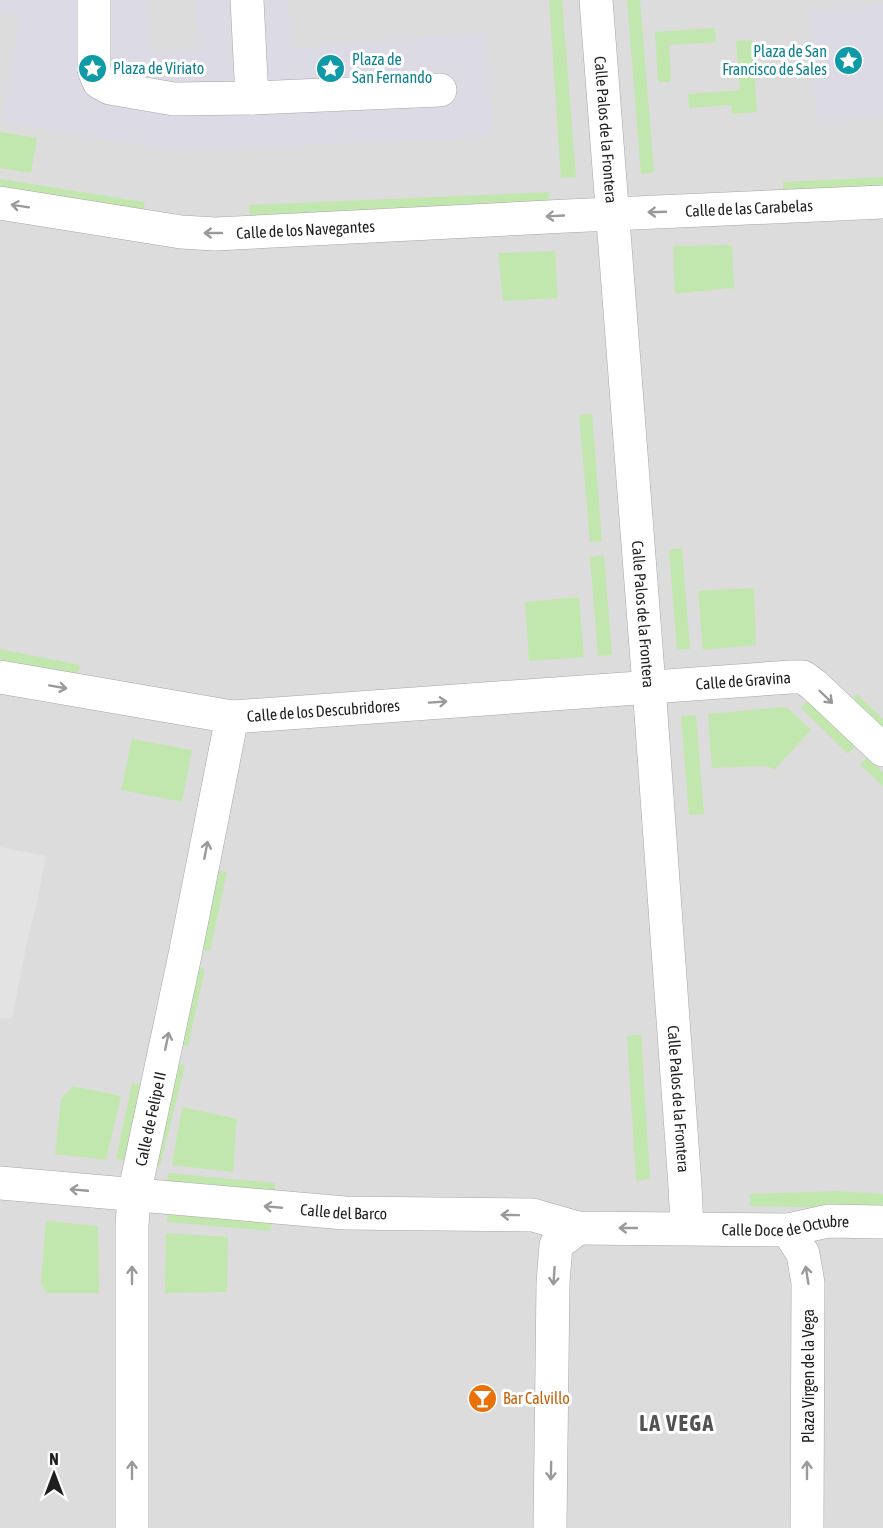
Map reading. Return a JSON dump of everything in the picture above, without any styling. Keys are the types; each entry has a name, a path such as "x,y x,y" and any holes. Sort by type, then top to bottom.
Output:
{"street":[{"path":"94,0 94,70 99,82 110,88 174,99 440,90"},
{"path":"247,0 252,98"},
{"name":"Calle Palos de la Frontera","path":"596,0 649,686 687,1228"},
{"name":"Calle de las Carabelas","path":"613,214 883,202"},
{"name":"Calle de los Navegantes","path":"0,203 181,232 215,234 613,214"},
{"name":"Calle de los Descubridores","path":"0,677 232,717 649,686"},
{"name":"Calle de Gravina","path":"649,686 803,678 814,685 883,750"},
{"name":"Calle de Felipe II","path":"132,1528 132,1226 134,1195 232,717"},
{"name":"Calle del Barco","path":"0,1183 345,1213 533,1215 578,1228 687,1228"},
{"name":"Calle Doce de Octubre","path":"687,1228 788,1230 828,1221 883,1222"},
{"path":"550,1528 553,1283 556,1245 578,1228"},
{"name":"Plaza Virgen de la Vega","path":"788,1230 803,1254 808,1283 807,1528"}],"shaded area":[{"path":"0,0 883,0 883,1528 0,1528"},
{"name":"Plaza de San Fernando","path":"0,0 147,0 151,54 200,50 196,0 288,0 293,49 485,33 492,136 185,151 3,122 19,16 0,13"},
{"name":"Plaza de San Francisco de Sales","path":"883,5 883,116 816,121 809,11"},
{"path":"0,847 46,856 12,1019 0,1018"}],"green space":[{"path":"549,0 562,0 576,177 561,178"},
{"path":"627,0 640,0 654,172 641,174"},
{"path":"715,28 716,42 669,45 671,82 658,82 655,32"},
{"path":"752,40 757,112 732,114 731,105 689,108 688,94 740,90 736,41"},
{"path":"0,132 37,138 31,173 0,168"},
{"path":"883,177 883,189 783,194 783,182"},
{"path":"0,179 145,202 143,212 0,189"},
{"path":"549,192 550,203 250,217 249,205"},
{"path":"732,245 734,289 675,294 673,246"},
{"path":"555,251 558,298 503,301 498,253"},
{"path":"592,414 602,541 590,542 579,415"},
{"path":"682,548 690,649 677,650 669,550"},
{"path":"604,555 612,655 598,656 590,557"},
{"path":"753,588 756,645 703,650 698,591"},
{"path":"579,597 584,657 529,661 525,602"},
{"path":"0,649 80,665 78,675 0,660"},
{"path":"857,694 883,719 883,733 851,702"},
{"path":"807,701 855,746 848,754 801,708"},
{"path":"783,707 789,709 811,730 774,770 767,766 712,768 708,714"},
{"path":"696,715 704,814 689,815 681,716"},
{"path":"132,739 192,750 182,802 121,790"},
{"path":"867,757 883,772 883,786 860,765"},
{"path":"214,869 227,872 210,951 199,949"},
{"path":"194,967 205,969 188,1046 178,1044"},
{"path":"641,1034 650,1179 636,1181 627,1036"},
{"path":"174,1063 185,1065 160,1166 150,1163"},
{"path":"132,1083 142,1085 126,1161 116,1159"},
{"path":"73,1086 121,1096 106,1160 55,1154 61,1099"},
{"path":"182,1107 238,1119 233,1172 172,1165"},
{"path":"168,1173 275,1183 275,1193 167,1183"},
{"path":"838,1191 883,1194 883,1209 750,1206 750,1194"},
{"path":"168,1209 272,1221 270,1231 167,1222"},
{"path":"46,1221 98,1226 99,1293 46,1293 41,1283"},
{"path":"166,1233 228,1237 227,1292 165,1293"}],"place":[{"name":"Plaza de San Francisco de Sales","path":"848,60"},
{"name":"Plaza de Viriato","path":"92,68"},
{"name":"Plaza de San Fernando","path":"331,68"},
{"name":"Bar Calvillo","path":"482,1398"}],"district":[{"name":"LA VEGA","path":"677,1423"}]}
